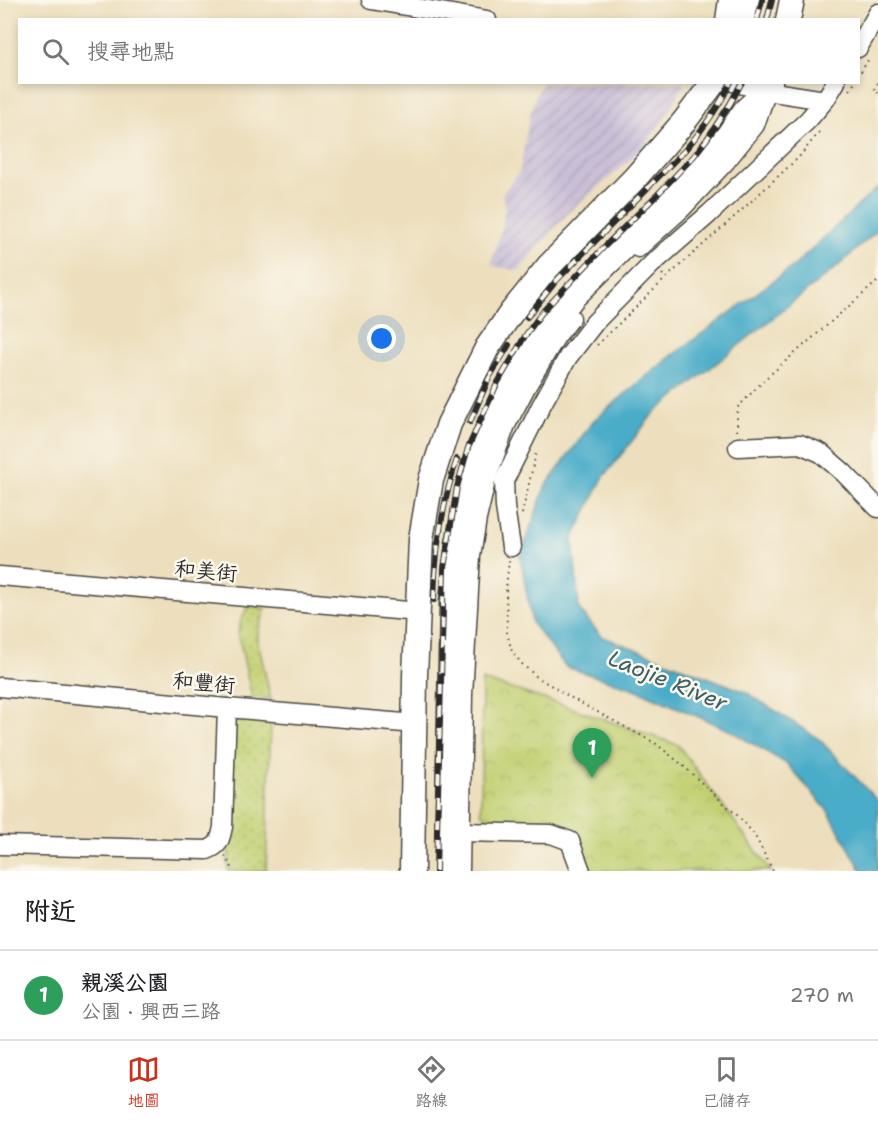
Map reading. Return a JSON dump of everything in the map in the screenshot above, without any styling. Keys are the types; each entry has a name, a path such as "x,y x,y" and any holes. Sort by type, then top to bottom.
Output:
{"highway":[{"path":"743,18 747,0"}],"main road":[{"path":"728,18 731,0"},
{"path":"788,18 792,0"},
{"path":"412,871 421,539 431,480 449,424 488,348 511,313 548,267 642,170 683,123 712,84"},
{"path":"447,871 452,601 458,544 474,466 490,423 517,373 543,334 573,297 712,155 745,111 768,87"}],"street":[{"path":"371,0 475,18"},
{"path":"860,44 878,13"},
{"path":"747,84 825,99"},
{"path":"511,547 504,481 568,357 595,322 652,264 709,214 808,120 835,84"},
{"path":"460,871 463,695 471,556 487,477 506,425 557,335 595,288 681,209 726,161 755,124 768,87"},
{"path":"738,447 800,444 820,453 844,473 878,508"},
{"path":"401,871 408,611 420,565"},
{"name":"和美街","path":"0,576 408,611"},
{"name":"和豐街","path":"0,687 404,723"},
{"path":"0,845 207,850 215,847 223,827 227,708"},
{"path":"461,832 551,834 570,841 581,871"}],"path":[{"path":"878,83 874,90 878,93"},
{"path":"591,352 666,278"},
{"path":"738,447 737,408 765,379 878,281"},
{"path":"521,518 537,449"},
{"path":"511,547 506,587 507,633 512,652 537,677 655,743 680,763 738,816 754,834 773,871"}],"shaded area":[{"path":"542,84 684,84 648,142 569,212 518,271 491,265 503,223 505,204 502,194 520,171 529,118 536,95"}],"green space":[{"path":"248,606 266,608 258,631 258,642 271,699 252,698 238,633"},
{"path":"482,680 678,745 771,871 590,871 578,836 555,825 495,824 481,812"},
{"path":"239,718 271,720 266,871 228,871 232,729 234,721"}],"water":[{"name":"Laojie River","path":"878,187 878,230 838,266 653,414 603,478 573,539 579,609 601,636 746,692 819,739 878,801 878,871 862,871 828,811 787,764 731,731 635,689 566,667 532,623 520,556 545,487 594,420 666,360 795,265"}],"railway":[{"path":"758,18 762,0"},
{"path":"768,18 772,0"},
{"path":"527,317 556,281 685,150 710,118 730,84"},
{"path":"436,871 444,568 457,487 468,448 497,384 525,336 543,311 694,156 741,84"},
{"path":"470,422 489,378 509,345"},
{"path":"434,600 440,529 457,459"}],"place":[{"name":"親溪公園","path":"592,778"}]}
